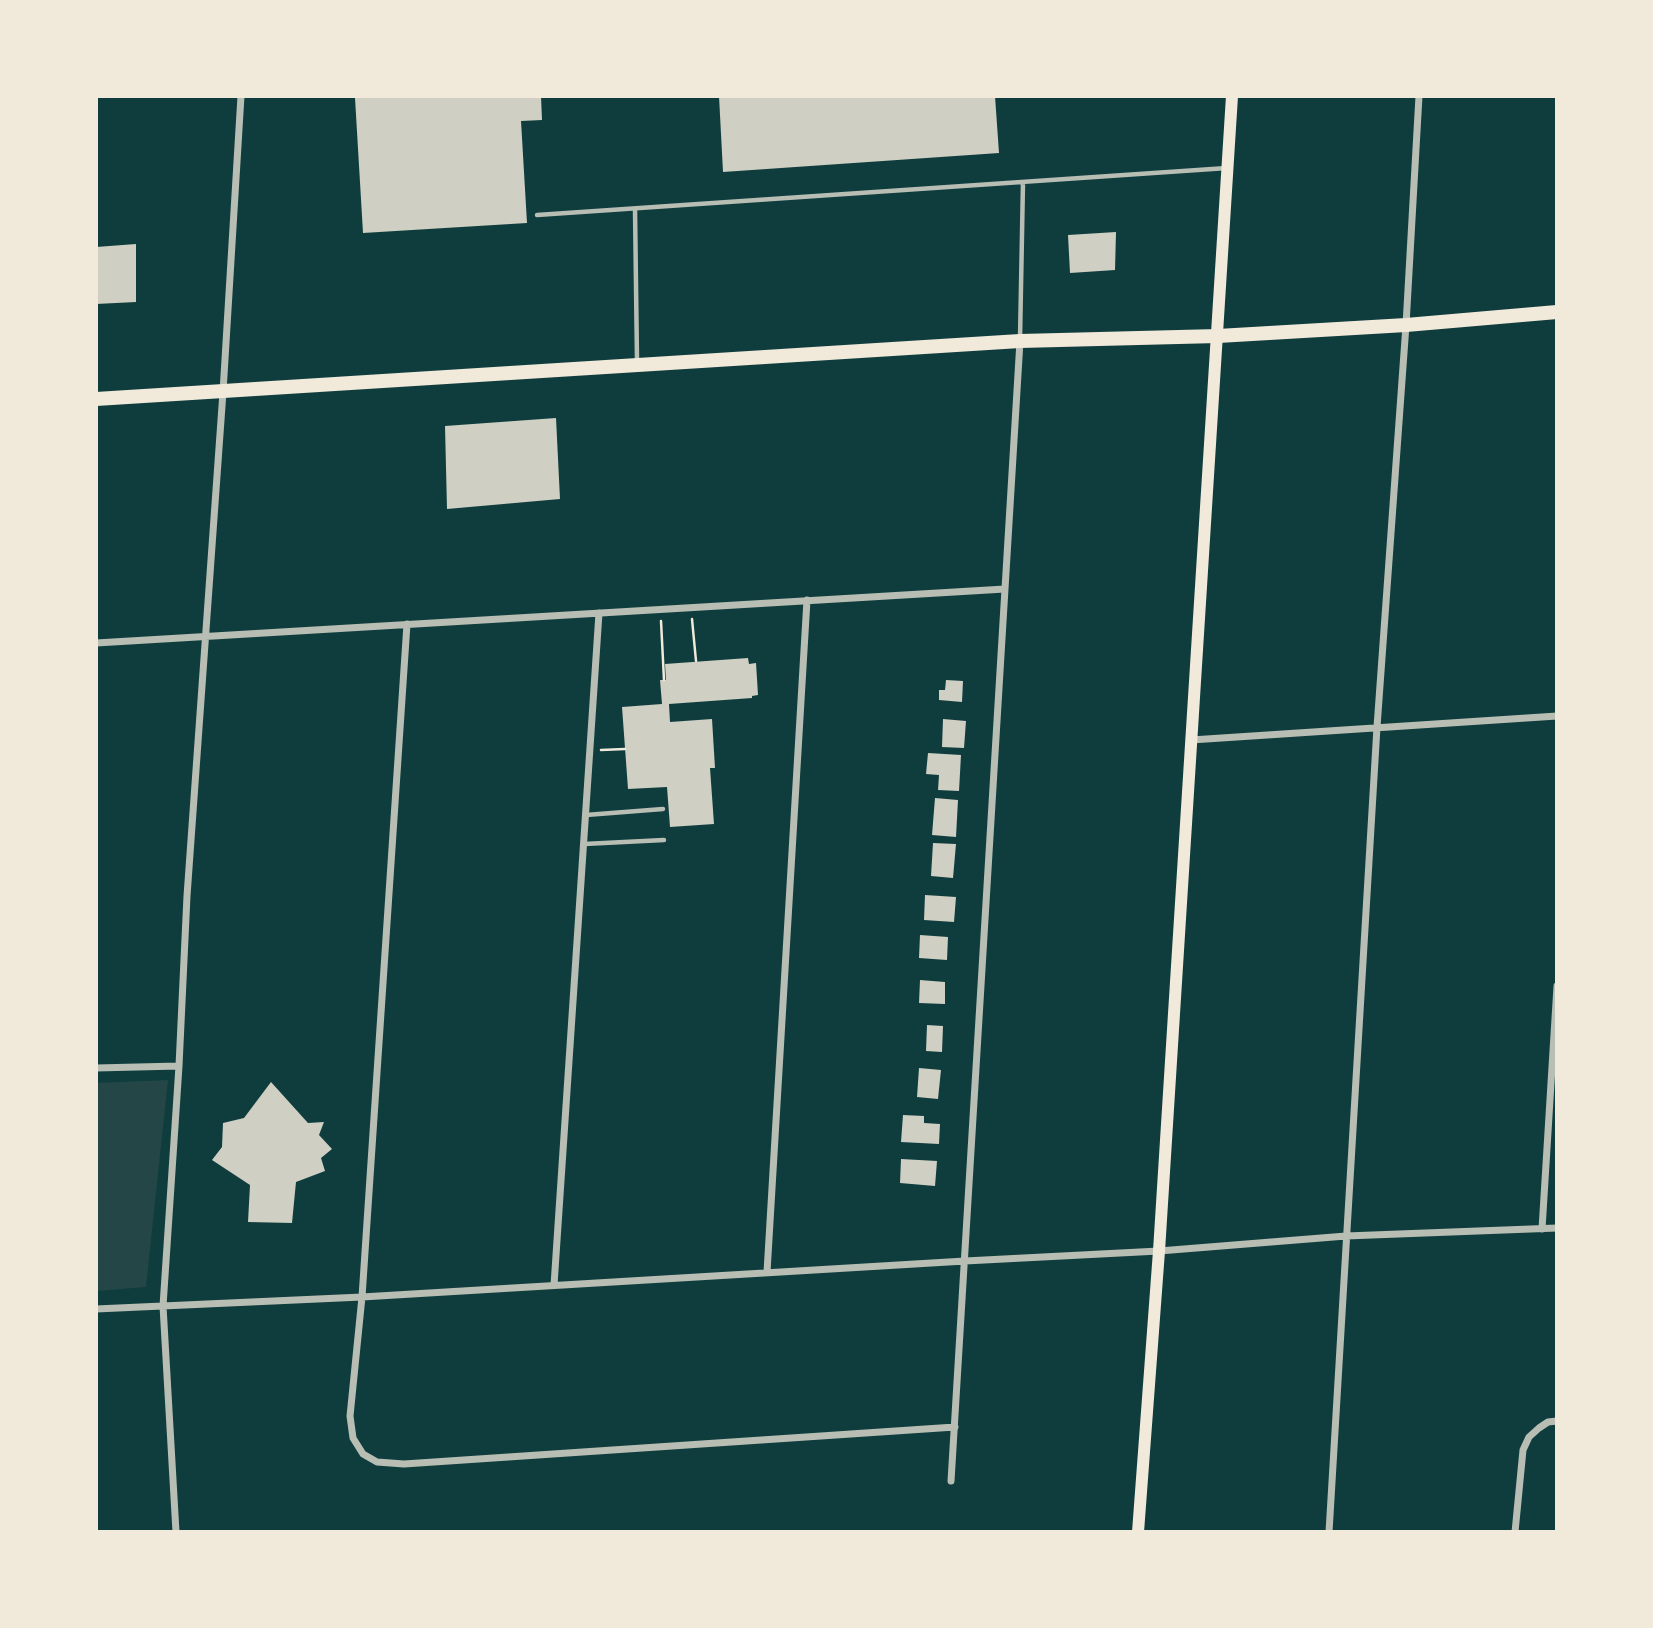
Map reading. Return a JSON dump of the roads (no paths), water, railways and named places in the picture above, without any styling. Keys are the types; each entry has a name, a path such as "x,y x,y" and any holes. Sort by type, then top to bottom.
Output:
{"main road":[{"path":"1138,1532 1159,1251 1232,96"},
{"path":"96,399 1020,341 1218,336 1406,325 1557,312"}],"street":[{"path":"176,1532 163,1306 187,896 207,636 241,96"},
{"path":"1329,1532 1377,727 1406,325 1419,96"},
{"path":"951,1481 1020,341"},
{"path":"96,643 1005,589"},
{"path":"767,1272 807,600"},
{"path":"554,1285 599,613"},
{"path":"407,624 362,1297 350,1416 353,1438 363,1454 377,1462 404,1464 955,1427"},
{"path":"1191,740 1557,716"},
{"path":"1542,1229 1557,986"},
{"path":"96,1068 179,1066"},
{"path":"96,1310 1159,1251 1346,1236 1557,1228"},
{"path":"1515,1532 1523,1450 1529,1437 1539,1428 1548,1422 1557,1421"}],"lane":[{"path":"537,215 1228,168"},
{"path":"1020,341 1023,182"},
{"path":"635,209 637,365"},
{"path":"586,815 663,809"},
{"path":"584,844 664,840"}]}
